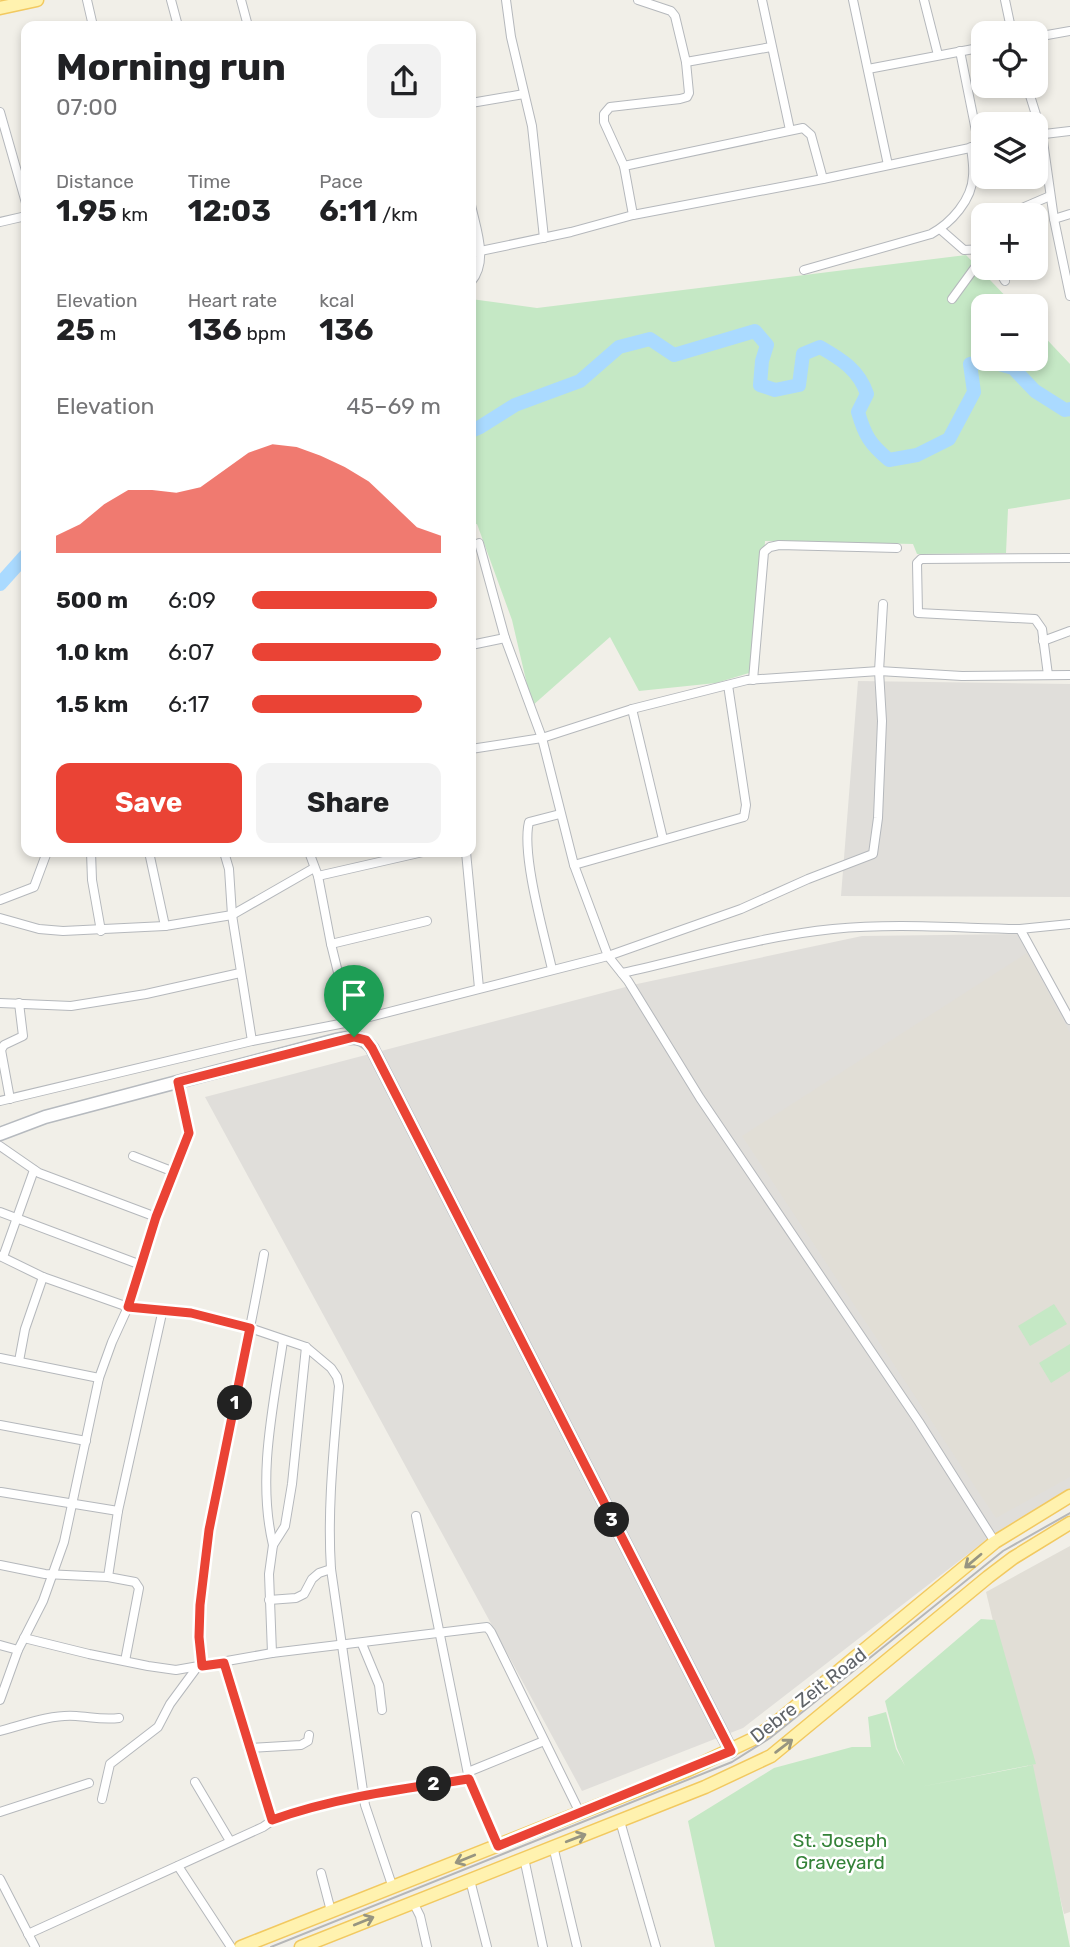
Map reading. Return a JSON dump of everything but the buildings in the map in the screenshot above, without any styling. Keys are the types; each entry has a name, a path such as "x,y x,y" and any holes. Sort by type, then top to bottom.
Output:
{"main road":[{"path":"0,8 37,0"},
{"path":"0,1135 45,1117 178,1082 354,1037 366,1040 731,1751"},
{"name":"Debre Zeit Road","path":"241,1947 580,1814 731,1751 782,1718 995,1542 1070,1496"},
{"name":"Debre Zeit Road","path":"301,1947 705,1787 771,1756 988,1577 1013,1558 1070,1523"}],"street":[{"path":"87,0 92,21"},
{"path":"171,0 177,21"},
{"path":"241,0 247,21"},
{"path":"506,0 511,37 532,126 544,238"},
{"path":"633,215 624,166 606,130 606,110 610,107 687,97 690,93 675,16 671,11 638,0"},
{"path":"762,0 790,130"},
{"path":"853,0 888,165"},
{"path":"924,0 938,55"},
{"path":"1004,0 1009,21"},
{"path":"1048,35 1070,30"},
{"path":"686,62 771,47"},
{"path":"869,69 971,49"},
{"path":"960,51 972,112"},
{"path":"476,102 524,94"},
{"path":"0,115 21,186"},
{"path":"624,166 803,128 807,129 823,179"},
{"path":"1048,133 1070,131"},
{"path":"476,251 544,238 633,215 971,147"},
{"path":"1048,185 1070,296"},
{"path":"804,270 931,234 954,216 971,188"},
{"path":"1034,203 1050,196"},
{"path":"1054,219 1070,214"},
{"path":"0,222 21,217"},
{"path":"940,229 964,250 971,250"},
{"path":"476,230 480,250 480,265 476,276"},
{"path":"952,299 971,273"},
{"path":"479,543 505,638 542,738 574,865 608,956 622,973 699,1098 919,1422 995,1542"},
{"path":"753,680 764,552 779,545 897,548"},
{"path":"1048,675 1042,629 1035,618 918,613 917,563 921,559 1070,558"},
{"path":"0,1101 252,1041 350,1022 608,956 741,909 808,879 873,855 877,836 881,732 879,671 883,604"},
{"path":"1043,641 1070,631"},
{"path":"476,644 505,638"},
{"path":"476,748 542,738 632,709 753,680 879,671 962,676 1070,675"},
{"path":"574,865 744,817 746,805 728,685"},
{"path":"632,709 663,839"},
{"path":"552,969 536,899 528,834 529,822 560,814"},
{"path":"0,900 34,887 45,857"},
{"path":"91,857 100,931"},
{"path":"150,857 165,926"},
{"path":"225,857 240,973 252,1041"},
{"path":"311,857 354,1037"},
{"path":"0,918 39,929 100,931 165,926 232,915 316,872 396,857"},
{"path":"466,857 479,988"},
{"path":"331,944 427,922"},
{"path":"622,973 782,937 830,929 895,925 1020,929 1070,923"},
{"path":"1020,929 1070,1020"},
{"path":"0,1003 71,1006 146,994 240,973"},
{"path":"10,1099 1,1050 4,1045 23,1036 19,1003"},
{"path":"0,1700 64,1542 99,1378 128,1307 156,1217 189,1133 178,1082"},
{"path":"0,1146 34,1170 156,1217"},
{"path":"134,1156 174,1172"},
{"path":"34,1170 1,1257 43,1277 128,1307 191,1313 250,1328 306,1347 331,1368 337,1377 339,1386 329,1542 331,1569 363,1795 393,1888"},
{"path":"0,1212 141,1265"},
{"path":"102,1799 110,1764 158,1727 170,1704 200,1666 200,1605 209,1530 264,1254"},
{"path":"19,1360 25,1329 43,1277"},
{"path":"108,1577 118,1511 163,1309"},
{"path":"272,1654 269,1600 273,1545 268,1525 267,1457 283,1341"},
{"path":"273,1545 285,1527 306,1347"},
{"path":"0,1358 99,1378"},
{"path":"0,1425 86,1441"},
{"path":"1,1492 118,1511"},
{"path":"416,1516 468,1776 498,1846"},
{"path":"0,1565 53,1574 108,1577 135,1582 139,1588 125,1661"},
{"path":"269,1600 296,1598 304,1594 319,1573 331,1569"},
{"path":"24,1638 176,1670 272,1654 487,1627 580,1814"},
{"path":"362,1644 379,1685 382,1710"},
{"path":"0,1645 18,1650"},
{"path":"224,1663 272,1820"},
{"path":"0,1731 74,1715 94,1719 119,1718"},
{"path":"248,1748 301,1745 308,1741 309,1735"},
{"path":"28,1934 263,1827 272,1820 363,1795 468,1776 544,1741"},
{"path":"195,1782 230,1842"},
{"path":"0,1812 89,1783"},
{"path":"620,1821 656,1947"},
{"path":"553,1846 577,1947"},
{"path":"524,1858 543,1947"},
{"path":"178,1866 231,1947"},
{"path":"321,1873 331,1911"},
{"path":"0,1879 35,1947"},
{"path":"470,1880 487,1947"},
{"path":"413,1902 420,1916 427,1947"}],"shaded area":[{"path":"858,681 1070,684 1070,897 841,896"},
{"path":"1023,934 1070,1025 1070,1489 994,1534 743,1728 582,1791 205,1097 637,984 862,936"},
{"path":"1027,953 1070,1033 1070,1477 996,1518 742,1136"},
{"path":"1070,1546 1070,1912 1064,1914 986,1592"}],"green space":[{"path":"966,255 971,260 971,280 990,280 1003,294 971,294 971,371 1048,371 1048,341 1070,364 1070,499 1008,509 1006,553 917,554 913,544 765,541 759,670 716,683 639,691 610,637 532,706 512,620 476,524 476,300 537,308"},
{"path":"1054,1304 1067,1324 1030,1346 1018,1326"},
{"path":"1070,1344 1070,1371 1051,1383 1039,1363"},
{"name":"St. Joseph Graveyard","path":"981,1619 995,1620 1036,1764 915,1788 1033,1765 1070,1947 715,1947 688,1821 774,1768 852,1747 871,1747 868,1717 886,1712 896,1749 905,1766 897,1748 885,1701"}],"waterway":[{"path":"476,429 515,405 580,381 619,347 650,339 674,355 755,331 767,345 762,361 760,385 775,390 799,385 803,354 820,347 848,366 859,378 867,394 858,412 863,427 869,439 889,460 917,455 949,439 974,392 970,364 989,361 1013,368 1035,391 1065,410 1070,409"},
{"path":"0,584 21,561"}],"tram line":[{"path":"271,1947 732,1762 770,1738 1003,1551 1070,1513"}],"route":[{"path":"354,1037 366,1040 372,1048 731,1751 498,1846 469,1779 363,1795 272,1820 224,1663 202,1666 199,1637 209,1530 250,1328 191,1313 128,1307 156,1217 189,1133 178,1082 354,1037"}]}
